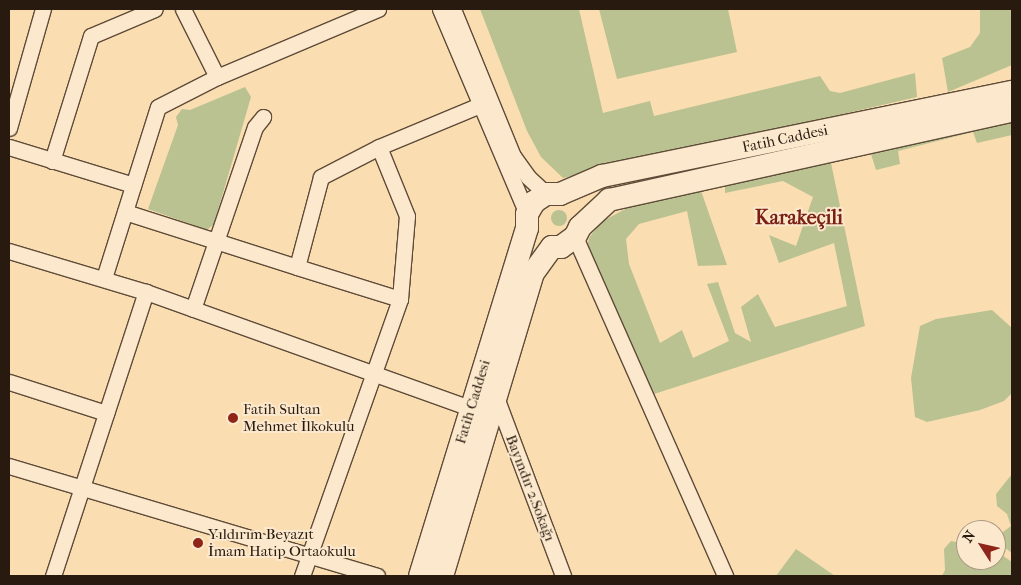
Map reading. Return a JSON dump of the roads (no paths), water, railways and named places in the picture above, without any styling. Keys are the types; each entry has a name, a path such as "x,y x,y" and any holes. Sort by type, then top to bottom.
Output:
{"main road":[{"name":"Fatih Caddesi","path":"420,576 534,202 602,176 1012,92"},
{"name":"Fatih Caddesi","path":"442,576 497,400 533,273 552,247 561,247 608,200 1012,111"},
{"path":"553,194 576,207 577,232"},
{"path":"527,221 534,240 552,247"}],"street":[{"path":"9,128 43,9"},
{"path":"52,161 91,36 155,9"},
{"path":"183,9 217,77"},
{"path":"104,278 158,107 217,77 378,9"},
{"path":"440,9 527,221"},
{"path":"453,9 513,156 528,177 553,194"},
{"path":"297,267 320,177 380,147 480,105"},
{"path":"193,309 256,127 263,117"},
{"path":"9,147 133,185"},
{"path":"302,576 400,299 407,216 380,147"},
{"path":"125,212 400,299"},
{"path":"577,232 725,576"},
{"path":"9,251 146,292 374,376 470,408"},
{"path":"53,576 146,292"},
{"path":"9,382 106,413"},
{"name":"Bayındır 2.Sokağı","path":"497,400 563,576"},
{"path":"9,466 377,576"}],"place":[{"name":"Fatih Sultan Mehmet İlkokulu","path":"233,418"},
{"name":"Yıldırım Beyazıt İmam Hatip Ortaokulu","path":"198,543"}],"district":[{"name":"Karakeçili","path":"799,217"}]}
